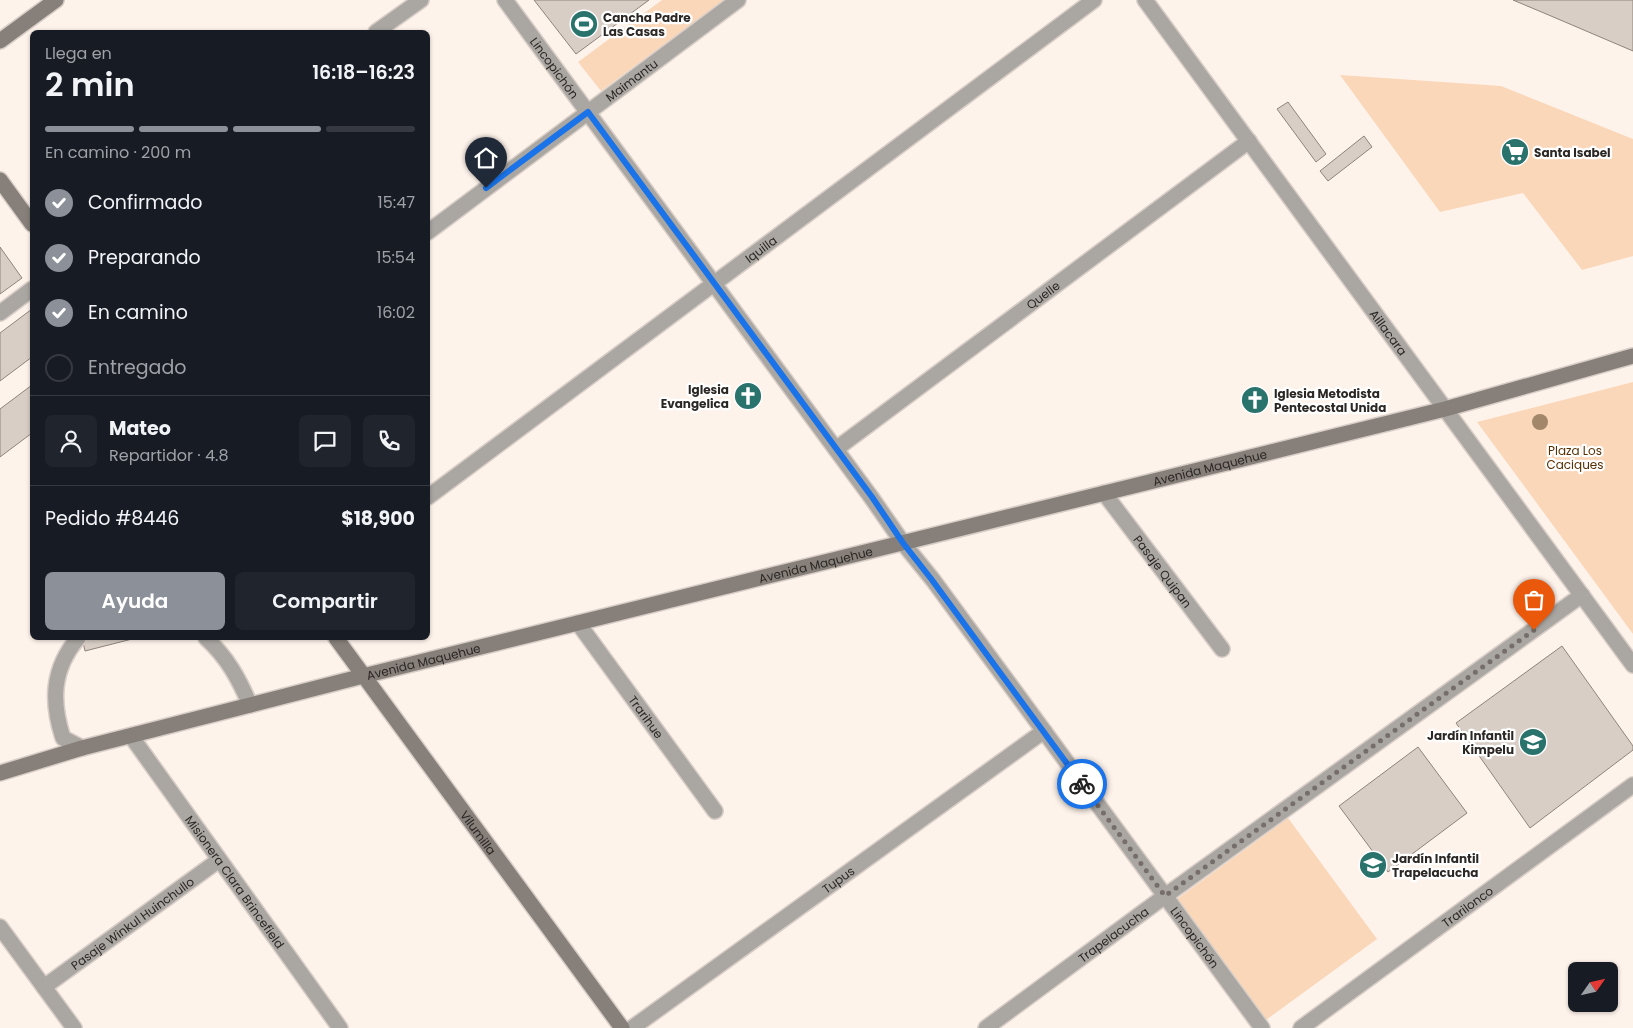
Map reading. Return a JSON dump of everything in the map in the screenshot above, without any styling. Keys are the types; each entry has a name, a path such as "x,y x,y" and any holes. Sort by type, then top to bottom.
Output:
{"main road":[{"path":"0,41 56,0"},
{"path":"0,180 30,221"},
{"name":"Avenida Maquehue","path":"0,773 82,748 363,676 1445,409 1633,356"},
{"name":"Vilumilla","path":"337,640 622,1028"}],"street":[{"path":"379,30 421,0"},
{"name":"Lincopichón","path":"504,0 1262,1028"},
{"name":"Maimantu","path":"430,230 738,0"},
{"name":"Iquilla","path":"430,495 1094,0"},
{"name":"Aillacara","path":"1145,0 1633,665"},
{"name":"Quelle","path":"836,449 1249,141"},
{"path":"0,313 30,290"},
{"name":"Pasaje Quipan","path":"1104,493 1222,649"},
{"name":"Trapelacucha","path":"986,1028 1165,896 1582,595"},
{"name":"Trarihue","path":"578,623 715,811"},
{"path":"76,640 62,662 57,680 55,700 57,719 63,738 82,748"},
{"path":"208,640 226,658 239,680 250,705"},
{"name":"Tupus","path":"632,1028 1044,731"},
{"name":"Misionera Clara Brincefield","path":"131,736 337,1026"},
{"name":"Trarilonco","path":"1301,1028 1633,785"},
{"name":"Pasaje Winkul Huinchullo","path":"44,987 219,860"},
{"path":"0,927 74,1028"}],"green space":[{"path":"662,0 724,0 601,91 578,62"},
{"path":"1340,75 1501,86 1633,139 1633,256 1582,270 1523,193 1440,212"},
{"name":"Plaza Los Caciques","path":"1633,382 1633,634 1477,422"},
{"path":"1288,818 1377,939 1266,1020 1177,899"}],"building":[{"name":"Cancha Padre Las Casas","path":"534,0 649,0 576,54"},
{"path":"1513,0 1633,0 1633,51 1551,16"},
{"path":"1288,102 1326,154 1316,162 1277,109"},
{"path":"1364,136 1372,147 1328,181 1320,171"},
{"path":"0,247 22,278 0,294"},
{"path":"30,310 30,358 0,381 0,333"},
{"path":"30,386 30,434 0,457 0,409"},
{"path":"82,640 128,640 85,651"},
{"name":"Jardín Infantil Kimpelu","path":"1562,646 1633,746 1633,750 1530,828 1456,723"},
{"path":"1418,747 1467,813 1388,872 1339,806"}],"way so far":[{"path":"1082,784 1165,896 1534,630"}],"place":[{"name":"Cancha Padre Las Casas","path":"584,24"},
{"name":"Santa Isabel","path":"1515,152"},
{"name":"Iglesia Evangelica","path":"748,396"},
{"name":"Iglesia Metodista Pentecostal Unida","path":"1255,400"},
{"name":"Jardín Infantil Kimpelu","path":"1533,742"},
{"name":"Jardín Infantil Trapelacucha","path":"1373,865"}],"route":[{"path":"486,188 588,112 1082,784"}]}
